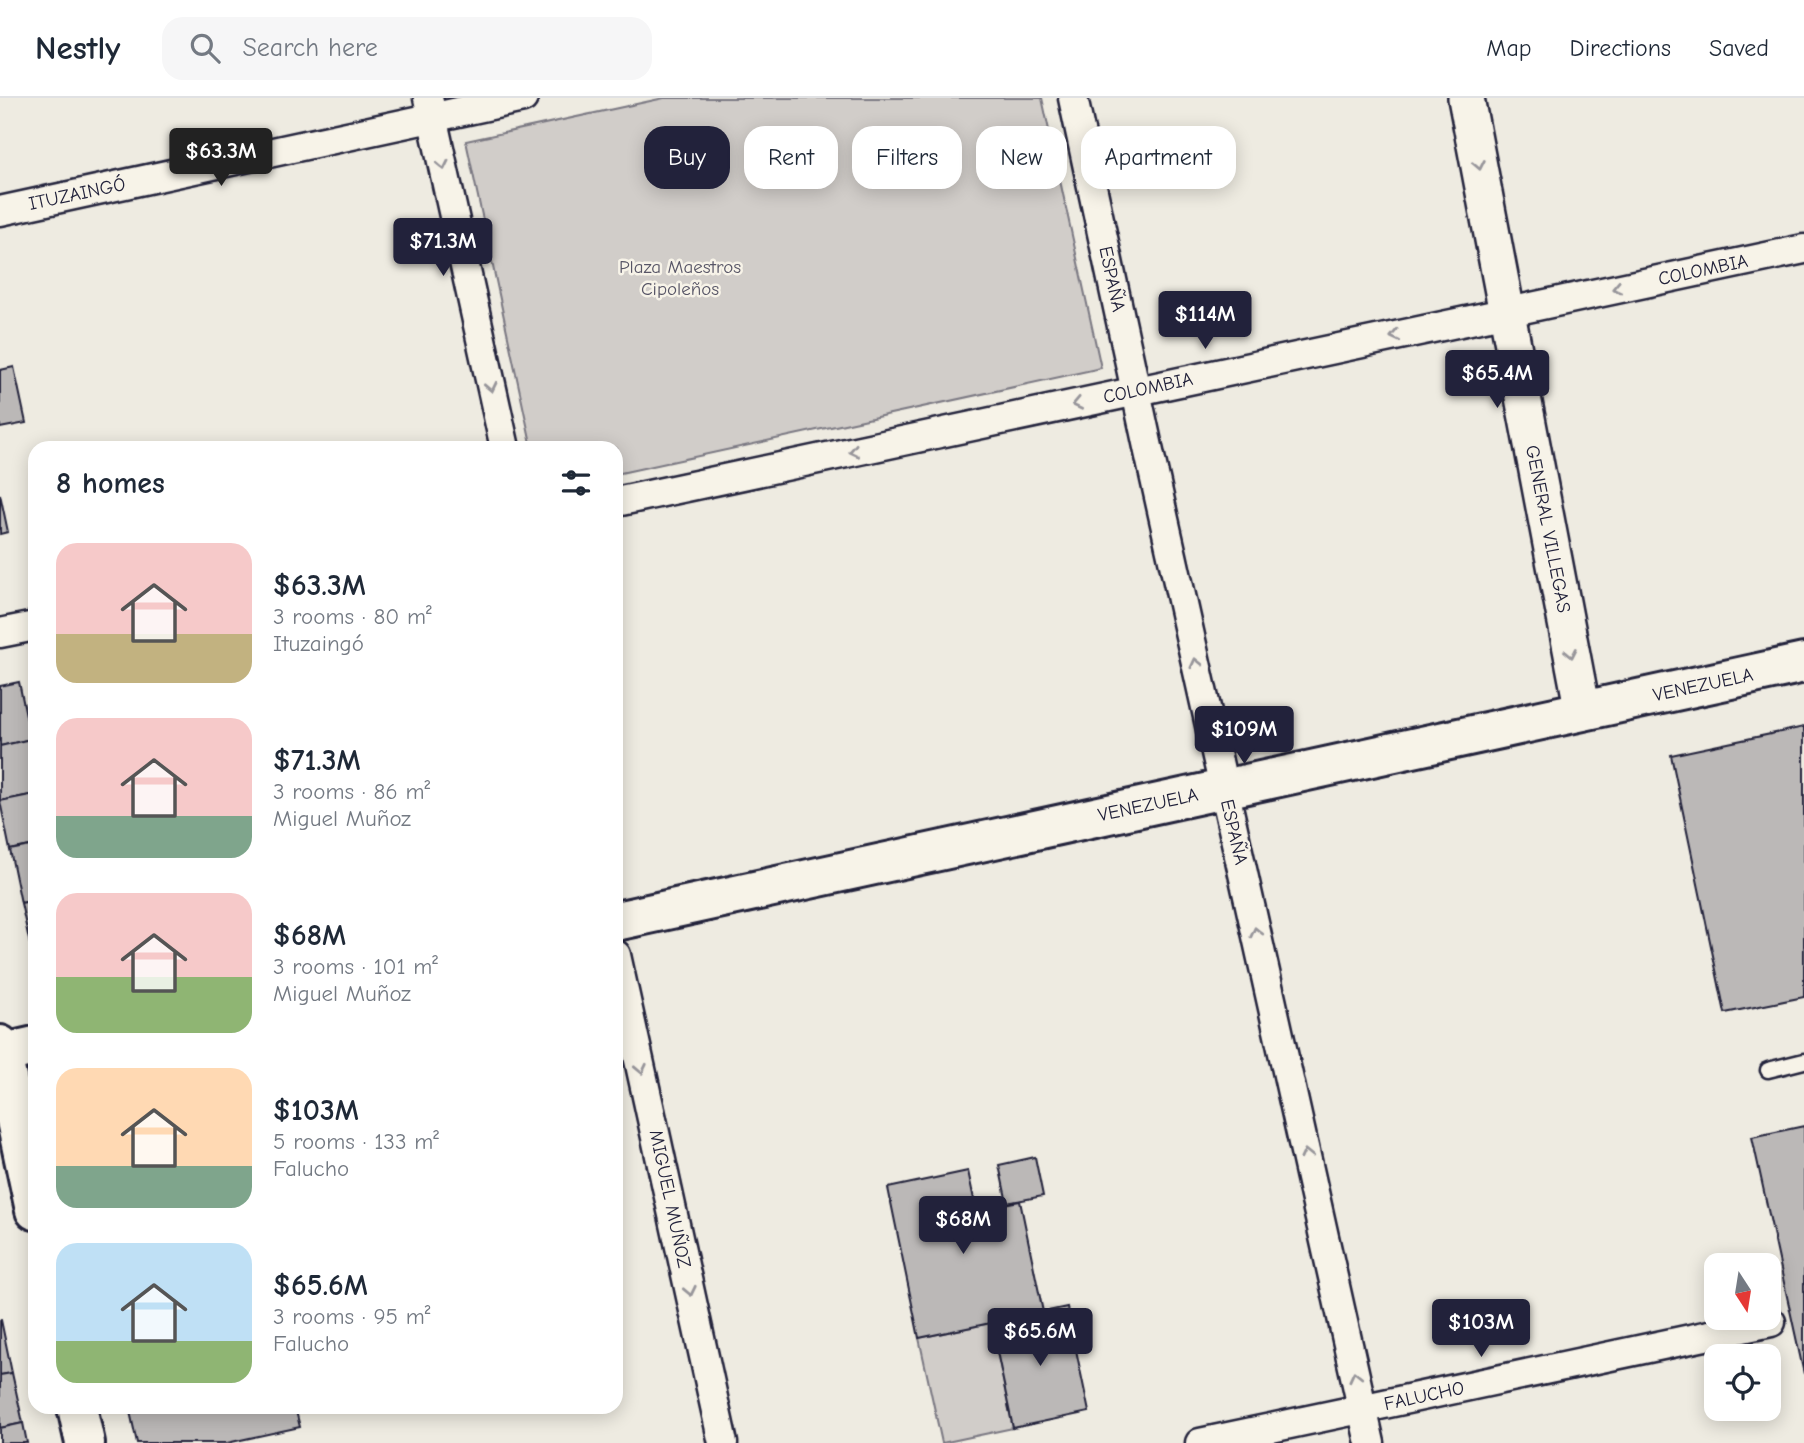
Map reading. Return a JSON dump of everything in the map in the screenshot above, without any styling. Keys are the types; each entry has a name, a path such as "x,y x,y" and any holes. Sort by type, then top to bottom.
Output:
{"main road":[{"name":"VENEZUELA","path":"623,918 1804,663"},
{"path":"9,1050 28,1167"},
{"path":"79,1414 85,1443"}],"street":[{"name":"ITUZAINGÓ","path":"0,211 430,108 523,98"},
{"name":"ESPAÑA","path":"1073,98 1370,1443"},
{"name":"GENERAL VILLEGAS","path":"1466,98 1583,712"},
{"path":"430,108 503,441"},
{"name":"COLOMBIA","path":"623,501 1804,248"},
{"path":"0,633 28,627"},
{"name":"MIGUEL MUÑOZ","path":"623,987 723,1443"},
{"name":"FALUCHO","path":"1200,1443 1733,1330"}],"lane":[{"path":"1768,1070 1804,1061"}],"green space":[{"name":"Plaza Maestros Cipoleños","path":"664,98 1042,98 1048,126 976,126 976,189 1062,189 1101,368 623,472 623,441 530,441 466,141"},
{"path":"991,1323 1013,1428 942,1443 919,1338"}],"building":[{"path":"14,367 26,423 0,428 0,370"},
{"path":"0,494 8,532 0,534"},
{"path":"19,682 28,725 28,740 0,746 0,686"},
{"path":"1804,727 1804,997 1725,1013 1671,755"},
{"path":"28,740 28,795 0,801 0,746"},
{"path":"28,795 28,846 10,850 0,801"},
{"path":"28,846 28,902 21,903 10,850"},
{"path":"28,902 28,935 21,903"},
{"path":"1804,1126 1804,1374 1782,1274 1782,1253 1777,1253 1752,1137"},
{"path":"1035,1157 1043,1196 1007,1203 999,1165"},
{"path":"968,1171 976,1209 1020,1201 1043,1312 919,1338 888,1188"},
{"path":"1067,1307 1089,1412 1013,1428 991,1323"},
{"path":"0,1321 12,1373 0,1375"},
{"path":"12,1373 23,1423 0,1428 0,1375"},
{"path":"131,1414 297,1414 300,1427 227,1443 137,1443"},
{"path":"23,1423 27,1443 0,1443 0,1428"}]}
